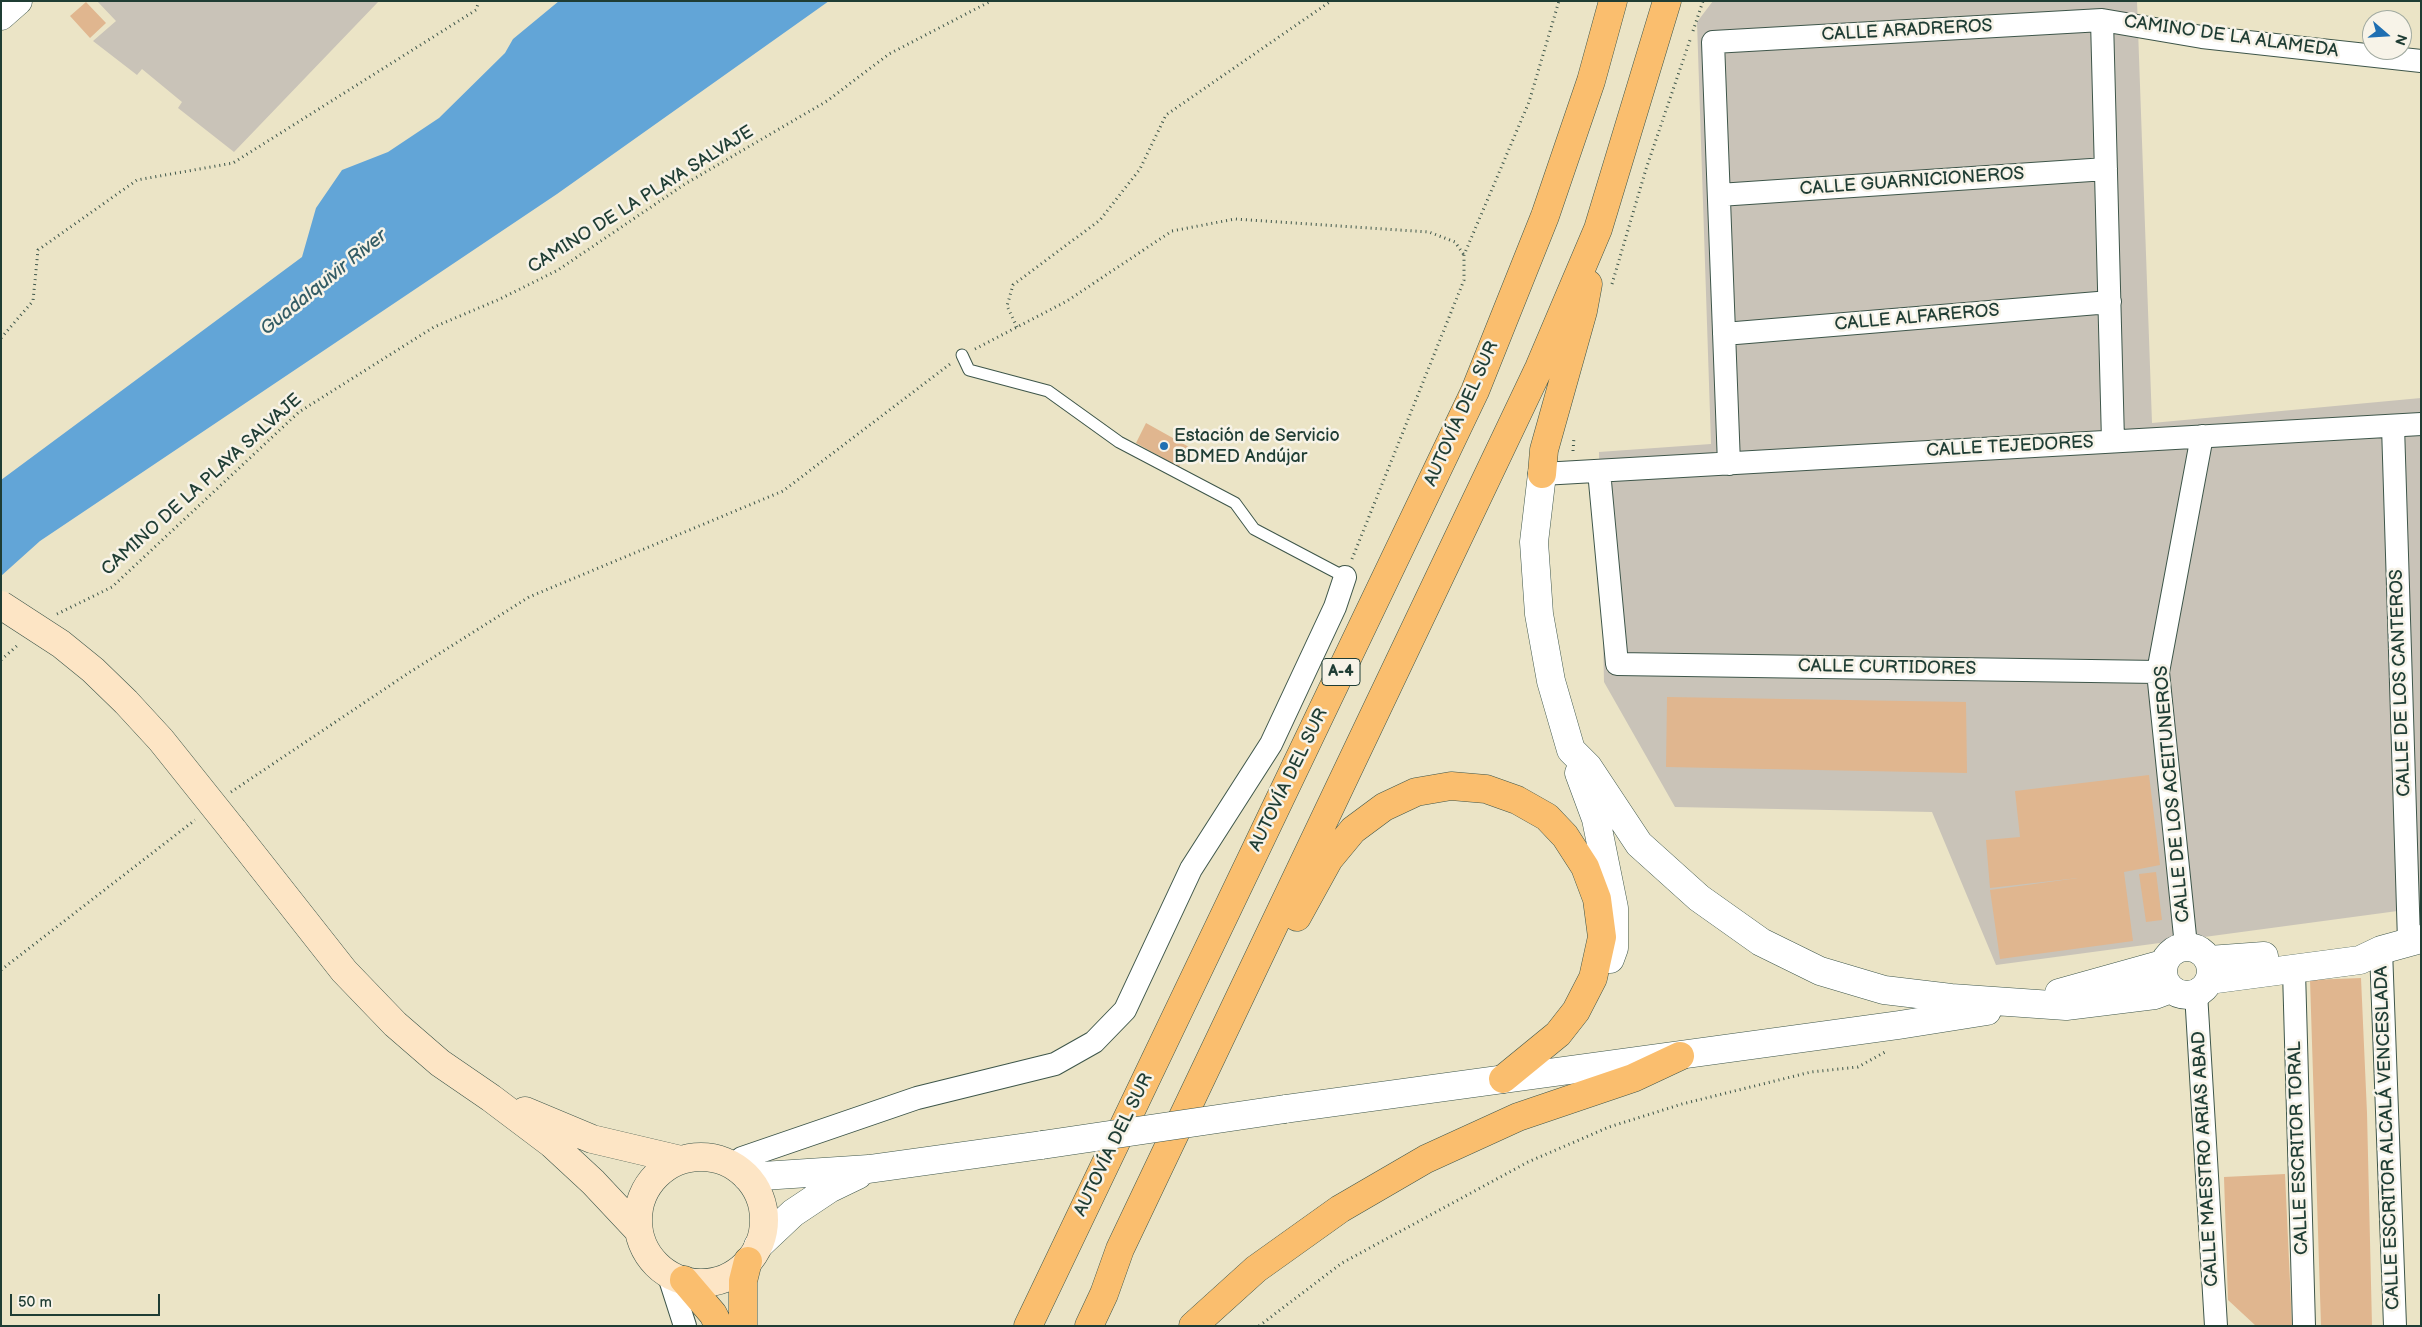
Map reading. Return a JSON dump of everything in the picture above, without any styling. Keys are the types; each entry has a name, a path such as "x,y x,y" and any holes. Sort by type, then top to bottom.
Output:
{"highway":[{"name":"AUTOVÍA DEL SUR","path":"1029,1320 1475,391 1545,216 1591,81 1613,1"},
{"name":"A-4","path":"1089,1326 1104,1294 1120,1249 1538,368 1598,229 1666,1"},
{"path":"1542,474 1544,450 1583,311 1598,229"},
{"path":"1104,1294 1134,1255 1302,907 1329,860 1353,830 1384,807 1416,792 1451,786 1486,789 1517,800 1547,817 1565,836 1585,867 1597,900 1602,937 1594,978 1576,1011 1558,1034 1503,1079"},
{"path":"1193,1326 1256,1270 1340,1209 1426,1159 1518,1117 1633,1078 1680,1056"},
{"path":"743,1326 741,1315 743,1280 753,1254"},
{"path":"687,1282 713,1314 719,1326"}],"main road":[{"path":"1,605 61,644 93,670 126,702 160,740 233,830 344,971 395,1024 440,1062 552,1144 593,1182 625,1219 639,1231"},
{"path":"491,1098 592,1139 681,1160"},
{"path":"698,1157 716,1158 740,1171 758,1192 763,1210 763,1228 753,1254 735,1273 719,1280 687,1282 654,1262 644,1248 639,1231 638,1213 643,1196 652,1180 665,1168 681,1160 698,1157"}],"street":[{"path":"1,16 18,1"},
{"path":"2102,20 2114,442"},
{"name":"CAMINO DE LA ALAMEDA","path":"2102,20 2202,37 2421,60"},
{"name":"CALLE ARADREROS","path":"1729,464 1713,42 2102,20"},
{"name":"CALLE GUARNICIONEROS","path":"1719,195 2106,169"},
{"name":"CALLE ALFAREROS","path":"1724,334 2110,302"},
{"name":"CALLE TEJEDORES","path":"1542,474 2421,424"},
{"name":"CALLE DE LOS CANTEROS","path":"2394,426 2415,940"},
{"name":"CALLE DE LOS ACEITUNEROS","path":"2189,972 2158,672 2202,436"},
{"name":"CALLE CURTIDORES","path":"1599,471 1617,664 2158,672"},
{"path":"1542,474 1534,542 1539,614 1551,680 1571,750 1596,819 1614,908 1614,948 1600,992 1580,1027 1542,1073"},
{"path":"1345,577 1335,607 1271,744 1191,870 1124,1010 1094,1042 1055,1064 917,1098 742,1158 740,1171 869,1170 1285,1109 1899,1025 2040,1003 2062,992 2189,972 2245,958 2363,943 2381,950"},
{"path":"1571,750 1588,767 1639,844 1699,898 1761,942 1820,971 1884,990 1951,998 2040,1003"},
{"path":"2189,972 2294,971 2360,960 2381,950 2415,940"},
{"name":"CALLE ESCRITOR ALCALÁ VENCESLADA","path":"2381,950 2395,1326"},
{"name":"CALLE ESCRITOR TORAL","path":"2294,971 2304,1326"},
{"name":"CALLE MAESTRO ARIAS ABAD","path":"2189,972 2216,1326"},
{"path":"753,1254 793,1213 829,1188 869,1170"},
{"path":"686,1326 687,1282"},
{"path":"686,1326 687,1282"}],"lane":[{"path":"962,355 969,370 1048,391 1120,442 1235,503 1254,529 1345,577"}],"path":[{"path":"1,338 33,301 38,250 137,180 233,164 476,10 479,1"},
{"name":"CAMINO DE LA PLAYA SALVAJE","path":"54,616 112,587 299,412 434,326 500,299 558,270 685,184 827,101 888,54 991,1"},
{"path":"1017,327 1006,306 1013,285 1100,220 1140,169 1166,115 1331,1"},
{"path":"1345,577 1464,280 1464,255 1529,102 1559,1"},
{"path":"1611,287 1646,169 1703,1"},
{"path":"226,796 407,674 529,597 783,491 962,355 1067,301 1172,231 1235,219 1429,232 1454,242 1464,255"},
{"path":"1573,472 1574,428"},
{"path":"1,660 21,642"},
{"path":"1,970 203,814"},
{"path":"1259,1326 1342,1263 1528,1162 1609,1127 1682,1104 1811,1072 1858,1067 1895,1046 1899,1025"}],"shaded area":[{"path":"97,1 379,1 234,152 178,108 182,102 142,69 137,75 93,41 116,21"},
{"path":"1713,1 2137,1 2152,423 2421,398 2421,910 2405,910 1996,965 1932,812 1675,807 1604,682 1599,452 1711,444 1697,22"}],"water":[{"name":"Guadalquivir River","path":"559,1 829,1 557,194 40,541 1,576 1,480 302,257 316,208 342,170 388,152 439,118 505,53 513,39"}],"building":[{"path":"86,2 106,23 90,38 70,16"},
{"path":"1146,423 1189,447 1179,467 1136,443"},
{"path":"1667,697 1966,702 1967,773 1666,767"},
{"path":"2149,775 2160,865 2124,872 2133,941 2000,959 1990,890 2078,878 1990,888 1986,840 2020,837 2015,791"},
{"path":"2156,872 2162,920 2146,922 2139,874"},
{"path":"2361,978 2367,1113 2372,1326 2321,1326 2310,980"},
{"path":"2285,1174 2292,1326 2256,1326 2228,1300 2224,1177"}],"place":[{"name":"Estación de Servicio BDMED Andújar","path":"1164,446"}]}
